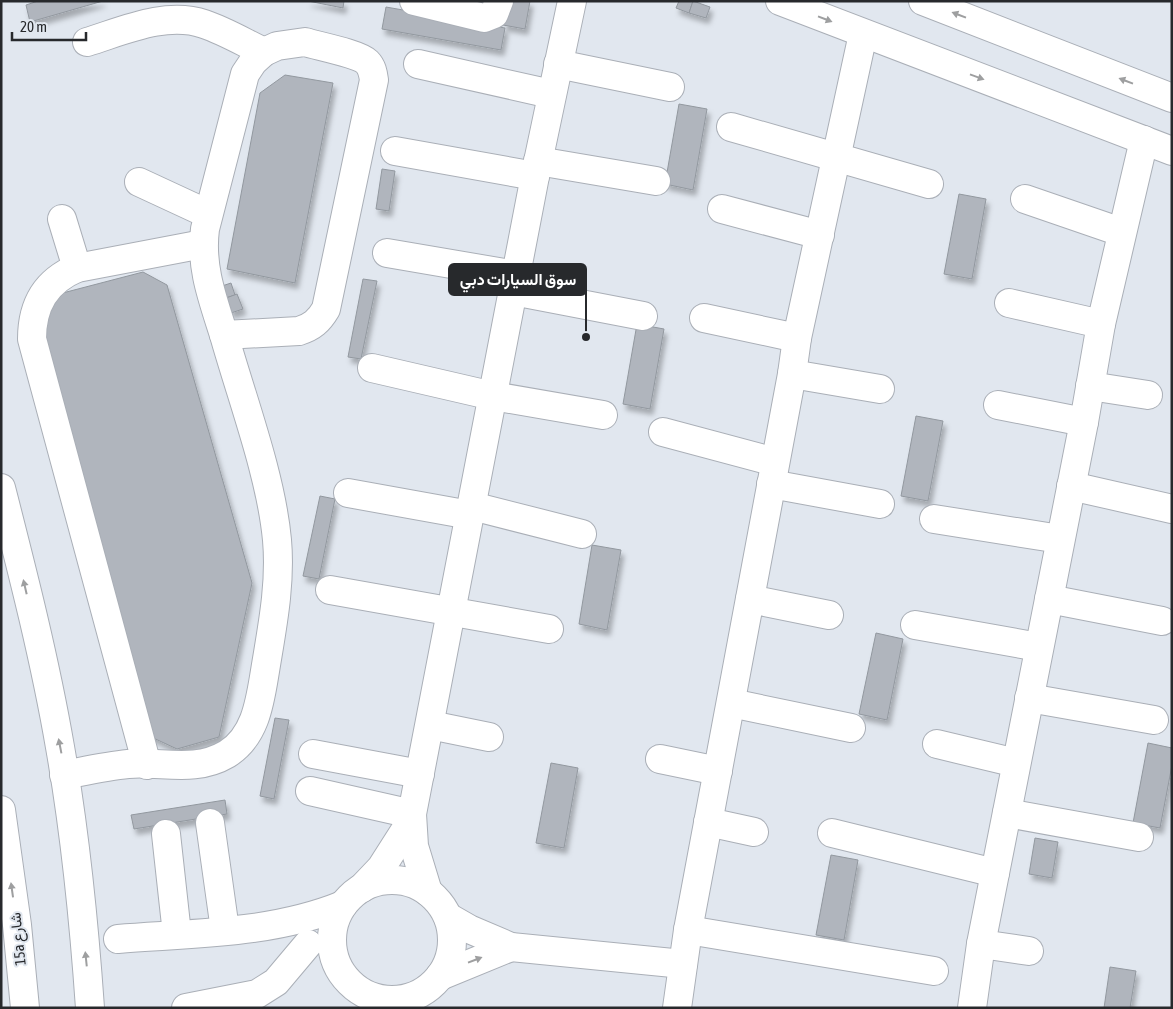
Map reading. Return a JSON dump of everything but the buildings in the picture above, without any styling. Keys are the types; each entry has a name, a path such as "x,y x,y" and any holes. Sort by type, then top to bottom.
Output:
{"street":[{"path":"414,1 484,18 494,14 499,1"},
{"path":"118,939 288,923 316,916 352,897 378,881 395,880 412,883 428,892 440,903 448,917 452,937 449,958 440,976 432,985 408,1002 374,997 361,998 344,976 336,960 333,932 336,918 352,897 381,868 411,818 551,94 572,1"},
{"path":"780,1 1172,151"},
{"path":"922,1 1172,98"},
{"path":"87,42 159,22 190,21 205,24 264,52"},
{"path":"677,1008 688,930 774,473 797,338 863,34"},
{"path":"64,775 129,764 192,766 212,762 229,753 243,740 253,724 259,705 277,598 277,541 267,485 209,287 204,266 203,244 208,214 240,88 253,62 264,52 277,46 305,42 358,56 366,61 372,70 374,80 326,310 320,320 311,327 299,331 224,335"},
{"path":"418,64 551,94"},
{"path":"558,64 670,86"},
{"path":"731,127 929,184"},
{"path":"972,1008 981,944 1084,422 1101,324 1144,140"},
{"path":"395,151 656,181"},
{"path":"138,182 208,214"},
{"path":"1025,199 1121,232"},
{"path":"722,209 820,235"},
{"path":"62,219 78,268"},
{"path":"147,765 32,339 34,315 43,293 54,281 78,268 203,244"},
{"path":"387,253 643,316"},
{"path":"1009,302 1101,324"},
{"path":"704,318 797,338"},
{"path":"372,368 493,396 603,415"},
{"path":"792,374 880,390"},
{"path":"1090,386 1148,395"},
{"path":"998,405 1084,422"},
{"path":"663,432 774,473 880,504"},
{"path":"1071,486 1172,509"},
{"path":"1,488 38,640 64,775 90,1008"},
{"path":"348,493 471,511 582,534"},
{"path":"934,519 1060,540"},
{"path":"330,590 549,629"},
{"path":"750,599 828,615"},
{"path":"1049,599 1162,621"},
{"path":"915,625 1039,647"},
{"path":"1029,698 1154,720"},
{"path":"731,703 851,728"},
{"path":"430,725 489,737"},
{"path":"936,744 1016,763"},
{"path":"313,754 420,774"},
{"path":"660,759 718,771"},
{"path":"310,791 411,818"},
{"name":"15a شارع","path":"1,810 17,926 25,1008"},
{"path":"1006,813 1139,837"},
{"path":"411,818 420,869 428,892"},
{"path":"708,822 754,832"},
{"path":"210,823 225,930"},
{"path":"832,833 995,873"},
{"path":"166,834 177,934"},
{"path":"448,917 469,929 512,947 683,964"},
{"path":"259,927 308,944 336,960"},
{"path":"688,930 934,971"},
{"path":"186,1008 257,994 276,982 308,944"},
{"path":"981,944 1029,951"},
{"path":"440,976 512,947"}],"place":[{"name":"سوق السيارات دبي","path":"586,337"}]}
